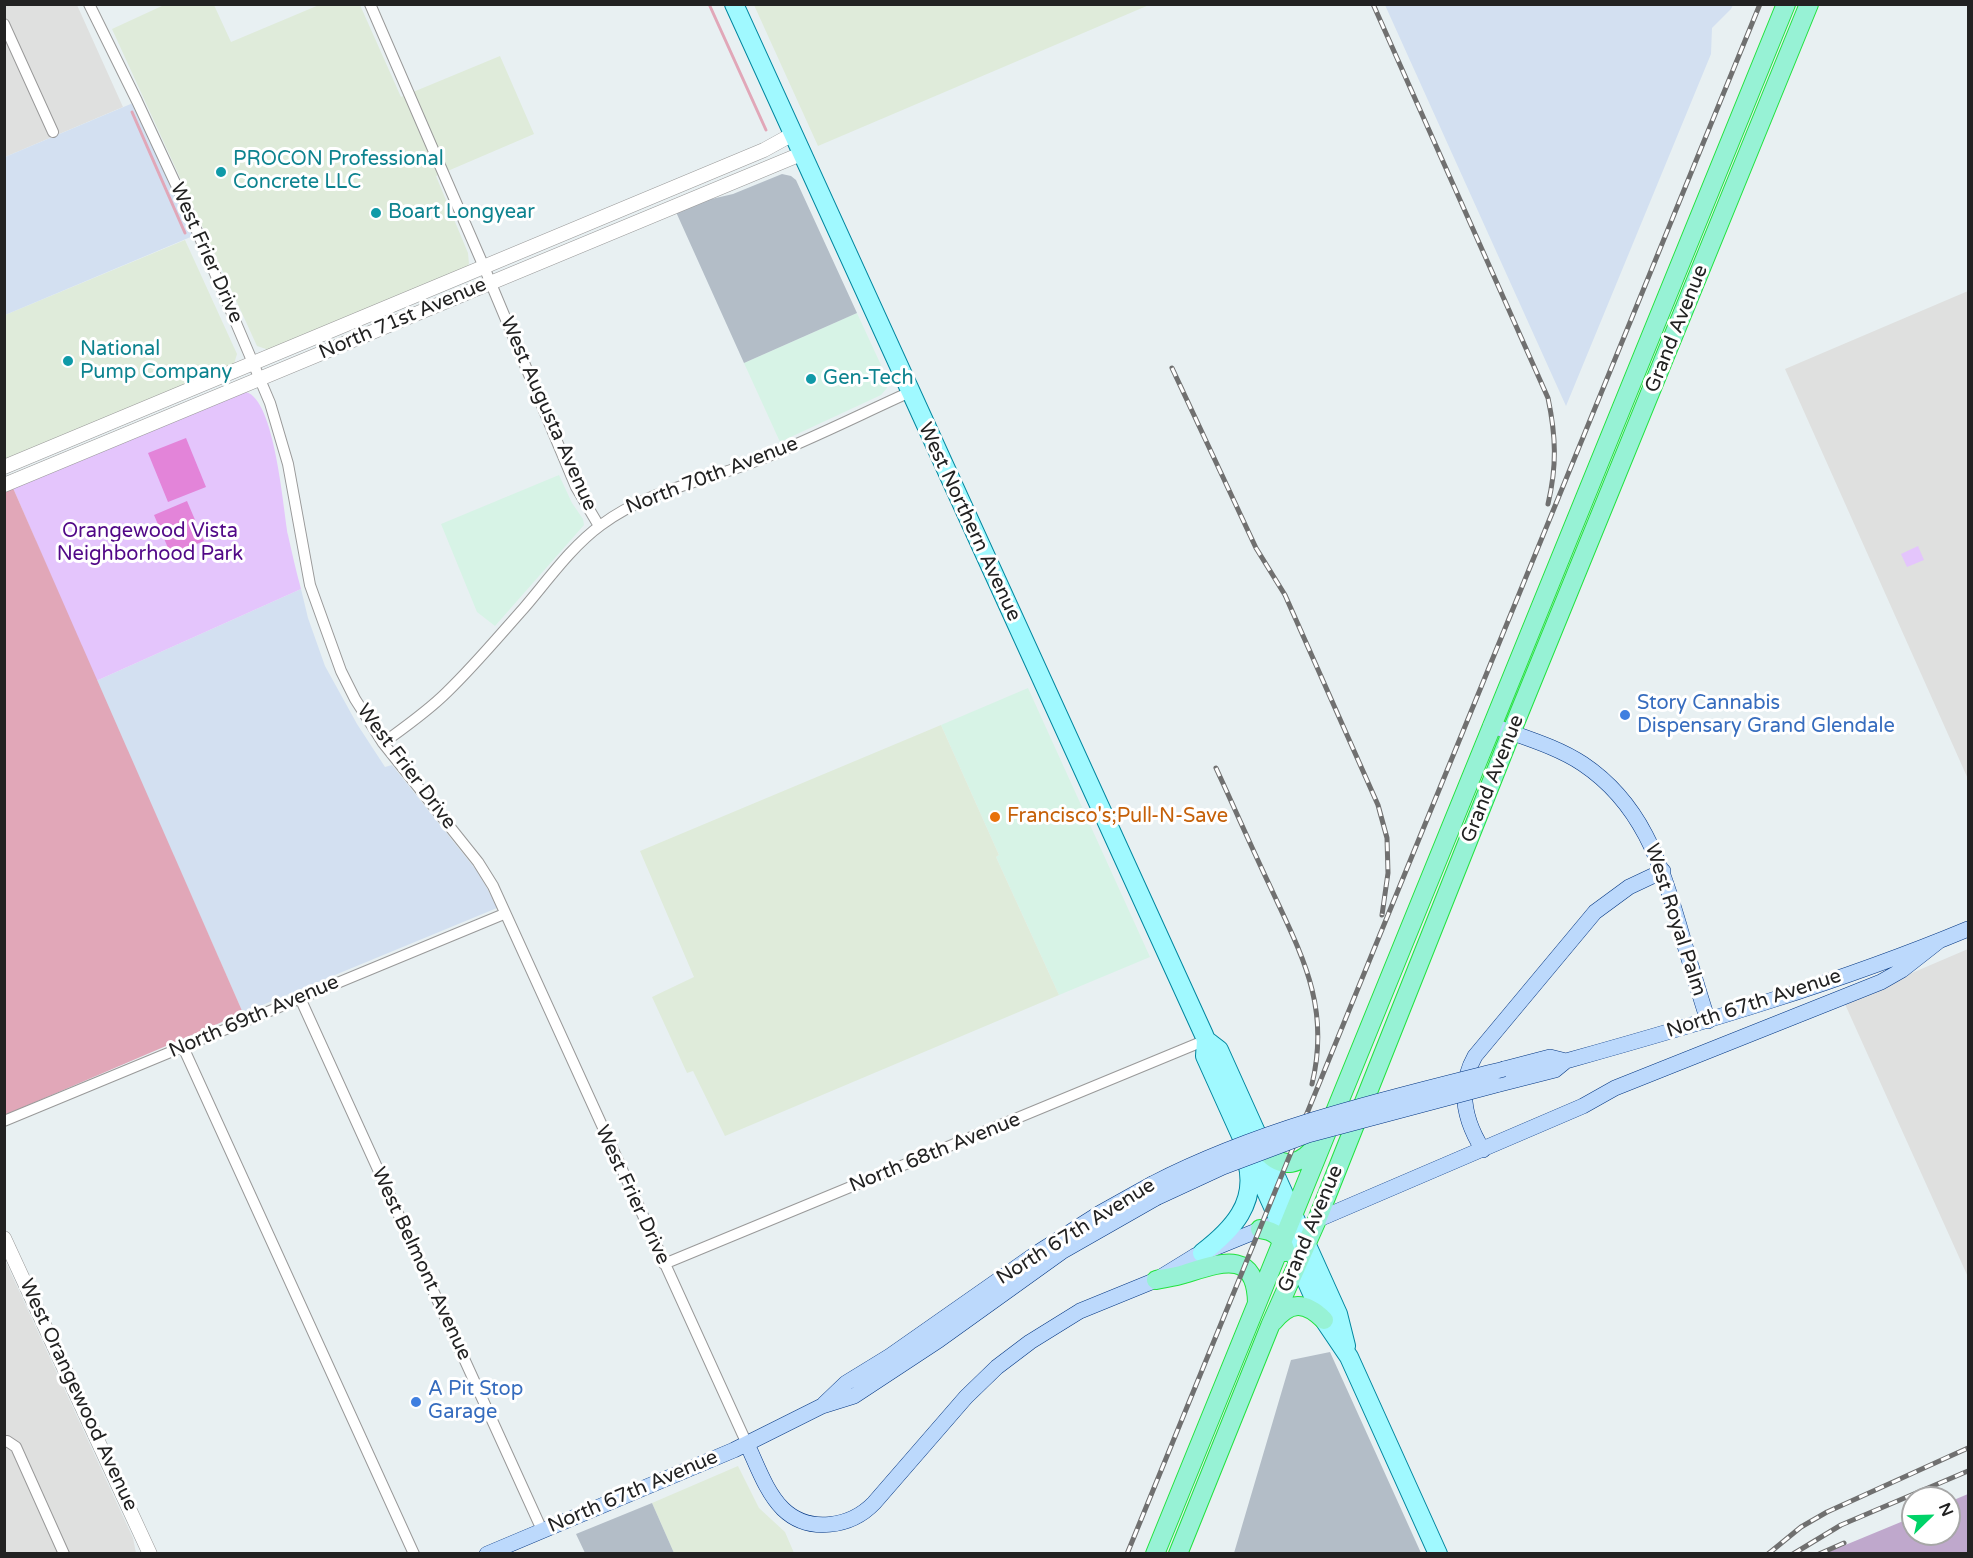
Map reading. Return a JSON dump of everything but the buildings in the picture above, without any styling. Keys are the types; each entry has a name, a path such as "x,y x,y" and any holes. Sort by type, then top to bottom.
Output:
{"highway":[{"name":"Grand Avenue","path":"1155,1554 1786,4"},
{"name":"Grand Avenue","path":"1178,1554 1269,1326 1317,1220 1511,733 1809,4"},
{"path":"1772,40 1792,49"},
{"path":"1598,468 1617,475"},
{"path":"1262,1146 1275,1161 1287,1163 1299,1161 1310,1154 1334,1117"},
{"path":"1260,1229 1286,1230 1290,1280"},
{"path":"1156,1280 1182,1275 1215,1264 1232,1263 1244,1268 1252,1276 1257,1305"},
{"path":"1269,1326 1278,1315 1296,1306 1310,1307 1324,1320"}],"main road":[{"name":"West Northern Avenue","path":"734,4 1206,1040 1219,1050 1262,1146 1298,1263 1324,1320 1348,1357 1438,1554"},
{"name":"West Royal Palm","path":"1491,725 1566,754 1602,777 1636,818 1649,839 1663,871 1708,1020"},
{"path":"1483,1150 1470,1124 1464,1094 1468,1069 1475,1056 1595,912 1629,887 1663,871"},
{"name":"North 67th Avenue","path":"1154,1191 1308,1135 1555,1070 1566,1061 1708,1020 1879,964 1968,929"},
{"name":"North 67th Avenue","path":"1317,1220 1583,1106 1615,1088 1881,982 1902,970 1939,941"},
{"name":"West Northern Avenue","path":"1206,1040 1205,1056 1271,1203 1285,1214 1286,1230"},
{"name":"North 67th Avenue","path":"487,1554 747,1444 822,1406 854,1396 939,1340 1063,1251 1203,1161 1284,1128 1343,1110 1550,1057 1566,1061"},
{"path":"1202,1253 1231,1228 1248,1199 1250,1179 1238,1132"},
{"path":"1286,1230 1317,1220"},
{"path":"747,1444 770,1491 783,1509 802,1521 822,1525 852,1520 874,1503 948,1416 997,1367 1062,1321 1156,1280 1184,1261 1260,1229"},
{"name":"West Northern Avenue","path":"1286,1230 1307,1243 1338,1314 1348,1357"}],"street":[{"name":"West Frier Drive","path":"89,4 160,149 261,378 283,445 305,563 319,613 341,671 355,699 383,743 478,862 493,886 747,1444"},
{"name":"West Augusta Avenue","path":"370,4 576,487 599,526"},
{"path":"4,24 53,132"},
{"name":"North 71st Avenue","path":"4,467 777,145 793,134"},
{"name":"North 71st Avenue","path":"4,485 801,154"},
{"path":"346,324 353,340"},
{"name":"North 70th Avenue","path":"383,743 421,716 447,693 568,555 599,526 646,498 758,461 910,392"},
{"path":"132,414 138,429"},
{"name":"North 69th Avenue","path":"4,1121 504,914"},
{"name":"West Belmont Avenue","path":"300,998 542,1530"},
{"name":"North 68th Avenue","path":"664,1264 1206,1040"},
{"path":"183,1047 414,1554"},
{"name":"West Orangewood Avenue","path":"4,1238 150,1554"},
{"path":"6,1441 16,1447 64,1554"}],"shaded area":[{"path":"5,5 77,5 123,107 5,157"},
{"path":"164,5 214,5 231,42 319,5 360,5 401,97 500,56 534,134 436,176 468,253 469,264 466,268 269,350 257,346 112,29"},
{"path":"754,5 1149,5 818,146"},
{"path":"1385,5 1733,5 1712,28 1711,54 1566,406"},
{"path":"133,103 193,236 5,315 5,157"},
{"path":"782,174 796,180 857,313 744,363 676,212 703,201 733,194"},
{"path":"185,240 237,354 234,364 5,461 5,315"},
{"path":"1968,291 1968,779 1785,369"},
{"path":"857,313 886,376 887,388 881,395 780,442 744,363"},
{"path":"186,438 206,487 168,502 148,453"},
{"path":"559,475 584,525 495,626 477,612 441,524"},
{"path":"13,488 243,1013 5,1115 4,492"},
{"path":"187,501 204,541 171,555 154,515"},
{"path":"301,589 308,618 325,666 357,724 385,767 392,765 477,871 497,908 243,1013 96,681"},
{"path":"1028,688 1150,957 1059,995 996,857 999,855 941,725"},
{"path":"941,725 999,855 996,857 1059,995 725,1136 693,1071 687,1073 652,997 694,977 640,851"},
{"path":"1968,949 1968,1277 1844,1002"},
{"path":"4,1258 133,1538 136,1553 5,1553"},
{"path":"1330,1352 1421,1553 1234,1553 1291,1360"},
{"path":"738,1466 759,1508 785,1532 794,1553 674,1553 652,1503"},
{"path":"1968,1494 1968,1553 1826,1553 1901,1522 1901,1546 1961,1546 1961,1497"},
{"path":"652,1503 674,1553 585,1553 576,1534"}],"green space":[{"name":"Orangewood Vista Neighborhood Park","path":"246,392 256,399 271,433 288,535 301,589 96,681 13,488"},
{"path":"1918,546 1924,560 1907,567 1901,554"}],"waterway":[{"path":"709,4 766,130"},
{"path":"132,112 185,233"}],"railway":[{"path":"1373,4 1548,398 1553,425 1554,451 1553,477 1548,504"},
{"path":"1127,1554 1760,4"},
{"path":"1172,368 1256,548 1285,595 1378,805 1387,838 1388,873 1382,915"},
{"path":"1216,768 1292,934 1310,981 1318,1029 1317,1056 1312,1084"},
{"path":"1768,1554 1801,1527 1827,1512 1968,1448"},
{"path":"1793,1554 1841,1525 1968,1471"},
{"path":"1819,1554 1844,1543"}],"place":[{"name":"PROCON Professional Concrete LLC","path":"221,172"},
{"name":"Boart Longyear","path":"376,213"},
{"name":"National Pump Company","path":"68,361"},
{"name":"Gen-Tech","path":"811,379"},
{"name":"Story Cannabis Dispensary Grand Glendale","path":"1625,715"},
{"name":"Francisco's;Pull-N-Save","path":"995,817"},
{"name":"A Pit Stop Garage","path":"416,1402"}]}
